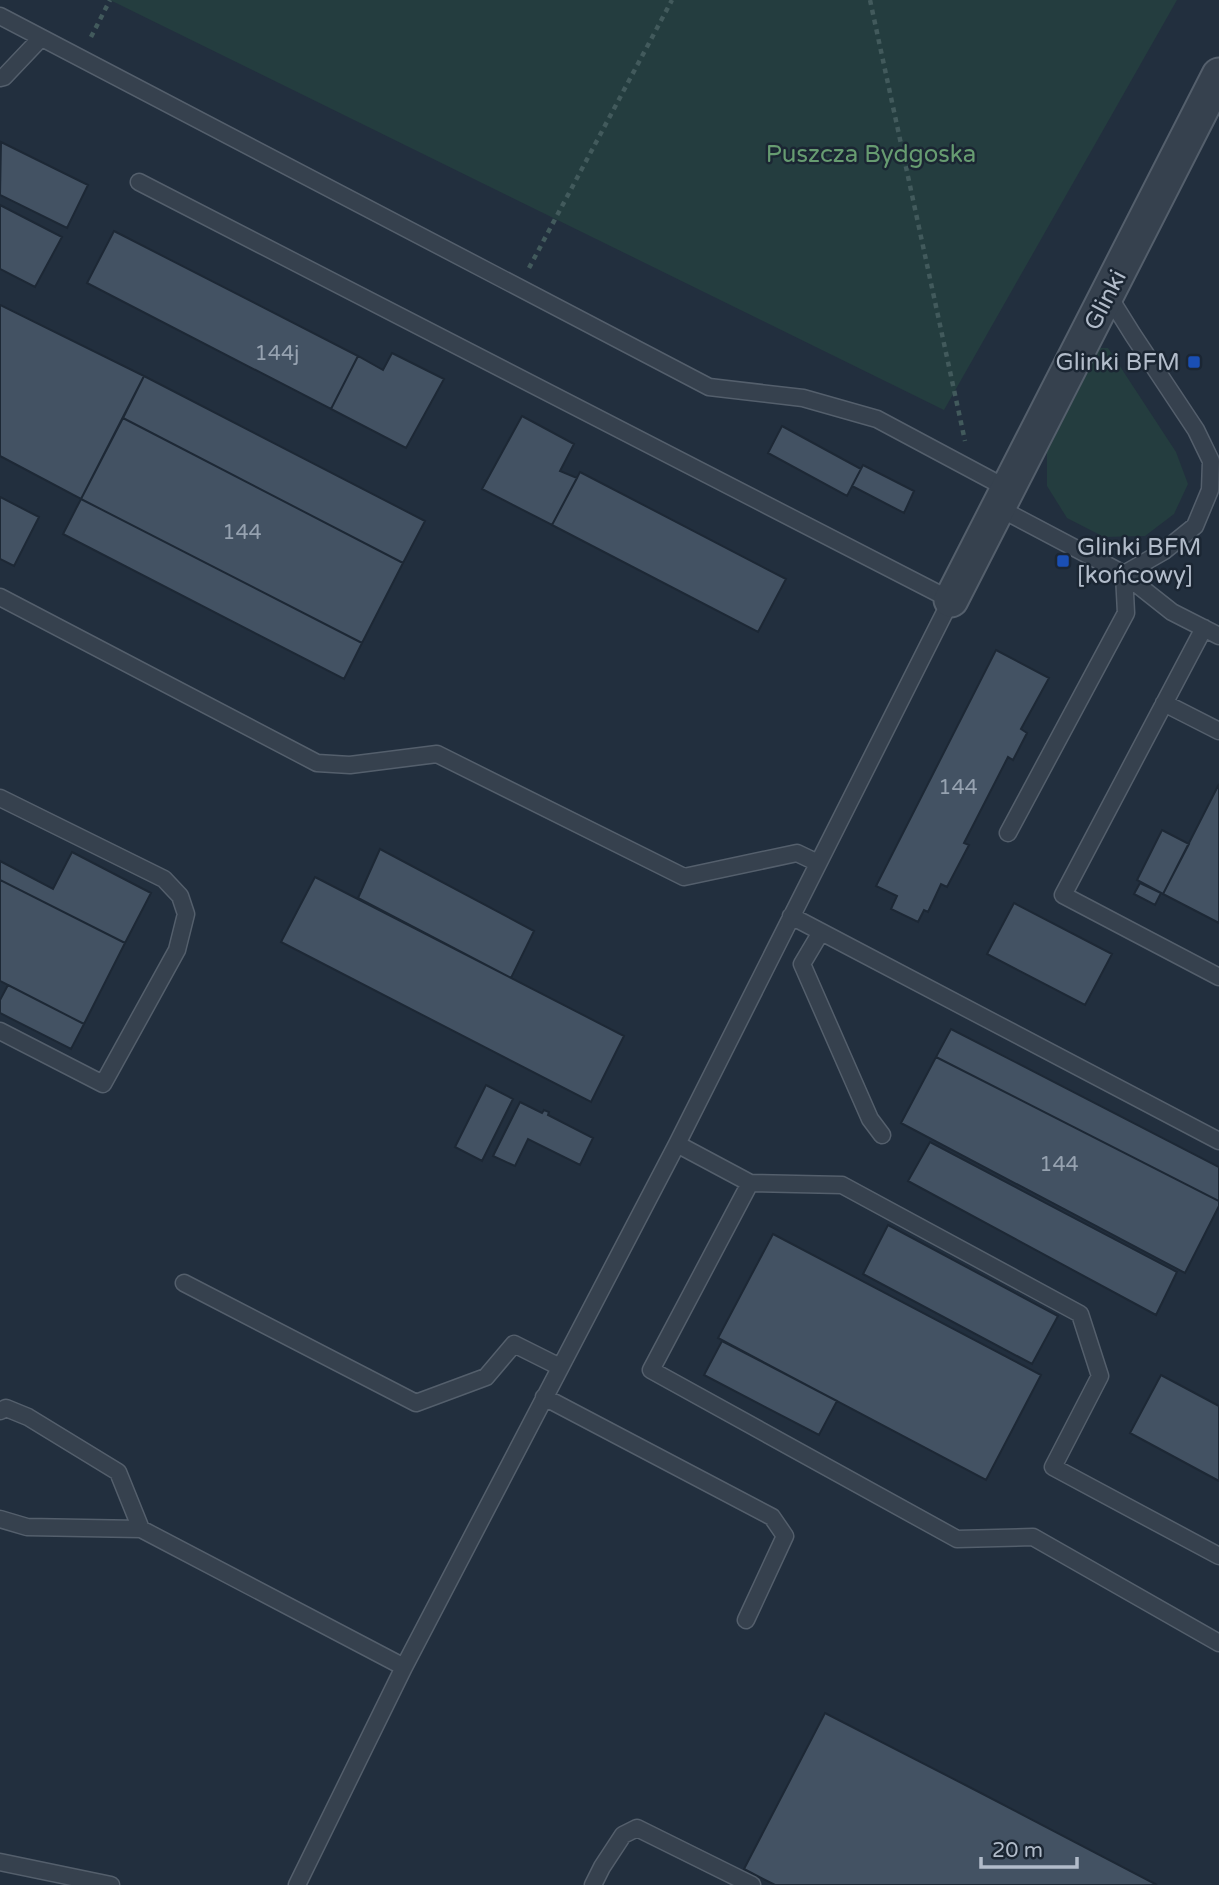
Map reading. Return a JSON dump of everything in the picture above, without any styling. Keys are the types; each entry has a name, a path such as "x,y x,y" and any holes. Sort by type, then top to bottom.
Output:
{"street":[{"name":"Glinki","path":"951,600 1215,93"}],"lane":[{"path":"0,16 709,387 803,398 877,419 971,469 1004,498 1124,574 1172,612 1219,636"},
{"path":"0,78 41,38"},
{"path":"139,183 951,600 677,1144 404,1667 297,1885"},
{"path":"1108,295 1196,430 1211,461 1210,490 1195,526 1164,551 1124,574"},
{"path":"1007,833 1126,613 1124,574"},
{"path":"0,597 317,763 350,765 437,754 684,877 797,853 818,863"},
{"path":"1204,628 1063,895 1219,977"},
{"path":"1164,703 1219,731"},
{"path":"0,798 163,879 180,896 186,914 177,950 103,1084 0,1031"},
{"path":"791,916 1219,1141"},
{"path":"821,932 802,964 870,1119 882,1135"},
{"path":"677,1144 750,1183 842,1185 1080,1314 1100,1376 1053,1467 1219,1556"},
{"path":"750,1183 651,1370 957,1539 1033,1537 1219,1643"},
{"path":"184,1283 416,1403 486,1377 514,1343 560,1367"},
{"path":"544,1397 772,1517 785,1536 746,1620"},
{"path":"0,1411 6,1408 29,1417 118,1472 141,1529"},
{"path":"0,1519 27,1527 141,1529 404,1667"},
{"path":"593,1885 623,1835 636,1828 752,1885"},
{"path":"0,1862 111,1885"}],"path":[{"path":"80,58 110,0"},
{"path":"519,287 673,0"},
{"path":"870,0 971,469"}],"green space":[{"name":"Puszcza Bydgoska","path":"110,0 1177,0 944,410"},
{"path":"1100,348 1108,348 1176,452 1188,484 1174,514 1145,536 1104,537 1067,518 1047,486 1047,452"}],"building":[{"path":"1,142 88,185 67,228 0,195"},
{"path":"0,205 62,237 35,287 0,269"},
{"path":"114,231 358,356 331,409 87,283"},
{"path":"0,305 144,376 81,499 0,456"},
{"path":"392,353 444,379 406,448 331,409 358,356 383,370"},
{"path":"144,376 425,521 403,563 123,418"},
{"path":"522,416 574,444 560,471 577,478 552,525 482,489"},
{"path":"123,418 403,563 362,643 81,499"},
{"path":"782,426 861,469 847,496 768,453"},
{"path":"863,465 914,491 904,513 852,486"},
{"path":"580,472 786,579 758,632 552,525"},
{"path":"0,497 39,517 14,566 0,559"},
{"path":"81,499 362,643 344,679 63,534"},
{"path":"996,650 1049,678 1021,729 1027,733 1013,760 1008,757 964,843 969,845 947,887 941,884 928,912 924,910 918,922 891,909 897,896 876,886"},
{"path":"1219,784 1219,923 1163,894"},
{"path":"1162,830 1189,844 1163,894 1137,880"},
{"path":"380,849 534,931 511,978 358,898"},
{"path":"72,852 151,893 125,943 0,880 0,861 53,889"},
{"path":"315,877 624,1036 591,1102 281,942"},
{"path":"0,880 125,943 84,1024 0,981"},
{"path":"1140,883 1161,893 1155,905 1134,894"},
{"path":"1014,903 1112,954 1085,1005 987,954"},
{"path":"8,985 84,1024 71,1049 0,1013 0,1000"},
{"path":"951,1029 1219,1167 1219,1201 936,1057"},
{"path":"936,1057 1219,1201 1219,1206 1185,1273 901,1123"},
{"path":"486,1085 513,1099 482,1161 455,1147"},
{"path":"520,1102 542,1113 544,1110 549,1112 548,1115 593,1138 580,1165 528,1139 515,1166 493,1156"},
{"path":"930,1142 1177,1272 1156,1315 908,1181"},
{"path":"888,1225 1058,1316 1032,1364 863,1274"},
{"path":"773,1234 1041,1375 986,1480 718,1338"},
{"path":"722,1341 837,1401 819,1435 704,1375"},
{"path":"1161,1375 1219,1406 1219,1481 1130,1433"},
{"path":"825,1713 1157,1885 775,1885 744,1869"}],"place":[{"name":"Glinki BFM","path":"1194,362"},
{"name":"Glinki BFM [końcowy]","path":"1063,561"}]}
